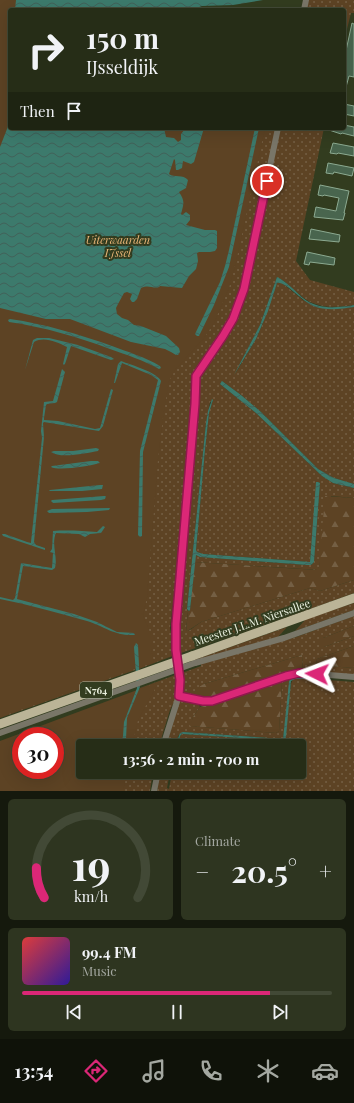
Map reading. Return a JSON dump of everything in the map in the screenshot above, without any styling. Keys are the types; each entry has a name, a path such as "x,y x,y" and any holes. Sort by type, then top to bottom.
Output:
{"main road":[{"name":"Meester J.L.M. Niersallee","path":"0,724 194,659 354,598"}],"street":[{"path":"165,739 179,696 180,680 176,650 176,624 195,404 196,376 233,319 244,289 278,130"},
{"name":"Meester J.L.M. Niersallee","path":"0,733 194,659 284,638 354,612"},
{"path":"179,696 203,701 212,701 299,673 354,677"},
{"path":"154,791 157,779"}],"green space":[{"name":"Uiterwaarden IJssel","path":"0,0 110,0 109,8 8,8 8,130 265,130 229,288 214,323 204,338 175,370 169,381 158,459 147,597 143,616 151,635 151,649 154,662 0,717"},
{"path":"308,0 354,0 354,13 351,13 346,33 346,8 306,8"},
{"path":"258,130 276,130 241,289 228,324 210,352 194,388 185,499 170,628 175,655 139,669 138,645 135,653 135,670 0,718 0,680 89,600"},
{"path":"280,130 324,130 296,261 310,280 354,292 354,305 332,307 318,305 305,299 277,277 260,325 235,374 256,339 277,283 282,283 303,300 316,307 334,309 354,307 354,484 334,478 318,469 261,412 222,381 220,384 256,413 322,476 333,483 354,488 354,498 331,496 318,570 194,562 195,556 197,555 200,557 307,565 311,565 314,562 320,483 318,482 310,562 203,554 197,552 205,450 209,413 213,400 210,402 206,423 186,631 190,630 201,622 310,588 320,591 354,580 354,593 178,654 177,640 197,379 233,323"},
{"path":"325,496 354,498 354,580 320,591 310,588 201,622 186,632 188,611 190,610 194,562 317,570 319,567"},
{"path":"354,603 354,610 295,631 306,619"},
{"path":"354,616 354,626 323,638 324,647 354,636 354,646 317,659 316,665 354,668 354,675 303,672 302,655 204,684 193,697 185,695 182,692 182,673 201,666 201,664 296,637"},
{"path":"354,626 354,636 324,647 321,645 320,642 323,638"},
{"path":"287,627 278,637 194,661 194,660"},
{"path":"354,646 354,668 316,665 317,659"},
{"path":"302,655 303,672 222,696 207,699 193,697 197,688 204,684"},
{"path":"178,674 177,696 170,710 161,739 126,739 140,688"},
{"path":"291,678 283,739 183,732 178,736 177,739 168,739 180,700 197,702 200,707 193,717 191,726 276,733 279,731 282,683 280,680"},
{"path":"293,679 354,682 354,791 157,791 159,779 169,779 167,788 169,789 171,779 306,779 306,739 284,739 291,684"},
{"path":"280,680 282,683 279,731 276,733 190,726 193,717 200,707 216,703"},
{"path":"156,683 156,687 138,720 134,739 76,739 76,779 126,779 123,791 0,791 0,741 12,737 12,779 64,779 64,727 38,727"},
{"path":"182,734 255,739 179,739"},
{"path":"115,779 152,779 150,791 113,791"}],"water":[{"path":"16,0 263,0 233,5 202,6 196,8 15,8"},
{"path":"8,110 8,130 164,130 166,137 174,138 178,142 181,140 181,134 184,130 203,130 194,162 191,164 183,161 182,168 176,170 174,159 169,174 184,177 188,180 186,188 179,192 183,202 181,214 182,215 186,212 190,215 190,220 186,225 205,230 217,231 217,248 215,251 197,253 198,261 196,269 189,276 182,288 160,286 144,287 141,288 137,299 134,302 130,299 132,294 127,292 124,293 116,308 117,314 134,325 141,326 166,336 179,348 180,352 178,355 165,349 131,342 70,319 46,319 0,308 0,147 7,129"},
{"path":"255,130 259,130 229,267 214,305 199,336 197,336 195,334 220,282 229,250"},
{"path":"277,277 288,284 303,298 315,305 341,307 354,305 354,307 334,309 318,308 309,304 285,285 277,283 268,311 256,339 234,375 260,325"},
{"path":"10,319 87,337 142,357 160,366 161,368 159,369 135,358 73,337 9,322 8,320"},
{"path":"37,338 49,338 78,345 114,359 111,360 71,346 64,365 67,347 55,342 38,340 34,342 25,370 33,340"},
{"path":"121,361 149,372 161,381 143,452 142,536 140,537 138,535 140,451 158,380 151,375 122,363 114,383 118,364"},
{"path":"62,369 65,372 57,402 46,405 44,420 58,421 95,429 100,428 111,389 113,390 103,426 99,431 43,423 44,437 34,542 36,545 45,548 45,550 3,536 2,534 31,543 42,438 41,431 44,402 53,401"},
{"path":"222,381 261,412 318,469 334,478 354,484 354,488 333,483 322,476 256,413 220,384"},
{"path":"212,399 205,450 197,552 203,554 310,562 316,482 318,482 320,483 314,562 311,565 307,565 200,557 196,555 189,611 187,609 206,423"},
{"path":"96,448 99,449 98,451 74,455 61,455 51,452 73,451"},
{"path":"98,461 100,463 83,467 51,467 52,466"},
{"path":"103,485 102,489 82,491 49,491 50,490"},
{"path":"106,496 105,499 101,500 53,503 51,501 52,500"},
{"path":"110,508 109,510 87,512 49,513 47,511 52,509"},
{"path":"103,526 105,527 101,533 90,534 85,537 79,534 56,533 54,542 56,559 55,568 52,570 23,566 17,599 74,614 97,622 117,632 134,633 135,635 116,633 94,623 33,606 0,599 0,597 13,600 15,598 21,563 52,568 53,553 50,552 52,549 53,531 97,532"},
{"path":"136,643 138,645 140,687 127,718 126,739 122,739 124,722 137,688 134,647"},
{"path":"293,677 315,679 295,679 291,681 286,737 283,739 289,682"},
{"path":"180,733 283,739 255,739 182,734 179,739 178,739"}],"building":[{"path":"352,23 354,24 354,77 349,76 346,87 346,51"},
{"path":"346,104 354,106 354,116 346,114"},
{"path":"346,125 354,127 354,136 329,130 346,130"},
{"path":"333,143 354,147 354,156 330,153"},
{"path":"328,163 354,168 352,176 334,172 333,174 326,173"},
{"path":"320,185 349,191 343,220 314,217 316,207 336,211 339,198 318,195"},
{"path":"311,229 340,235 339,242 309,239"},
{"path":"307,252 335,258 334,265 310,262 309,265 304,264"}],"route":[{"path":"267,181 244,289 233,319 196,376 195,404 175,638 180,673 179,696 203,701 212,701 292,674 317,674"}]}
